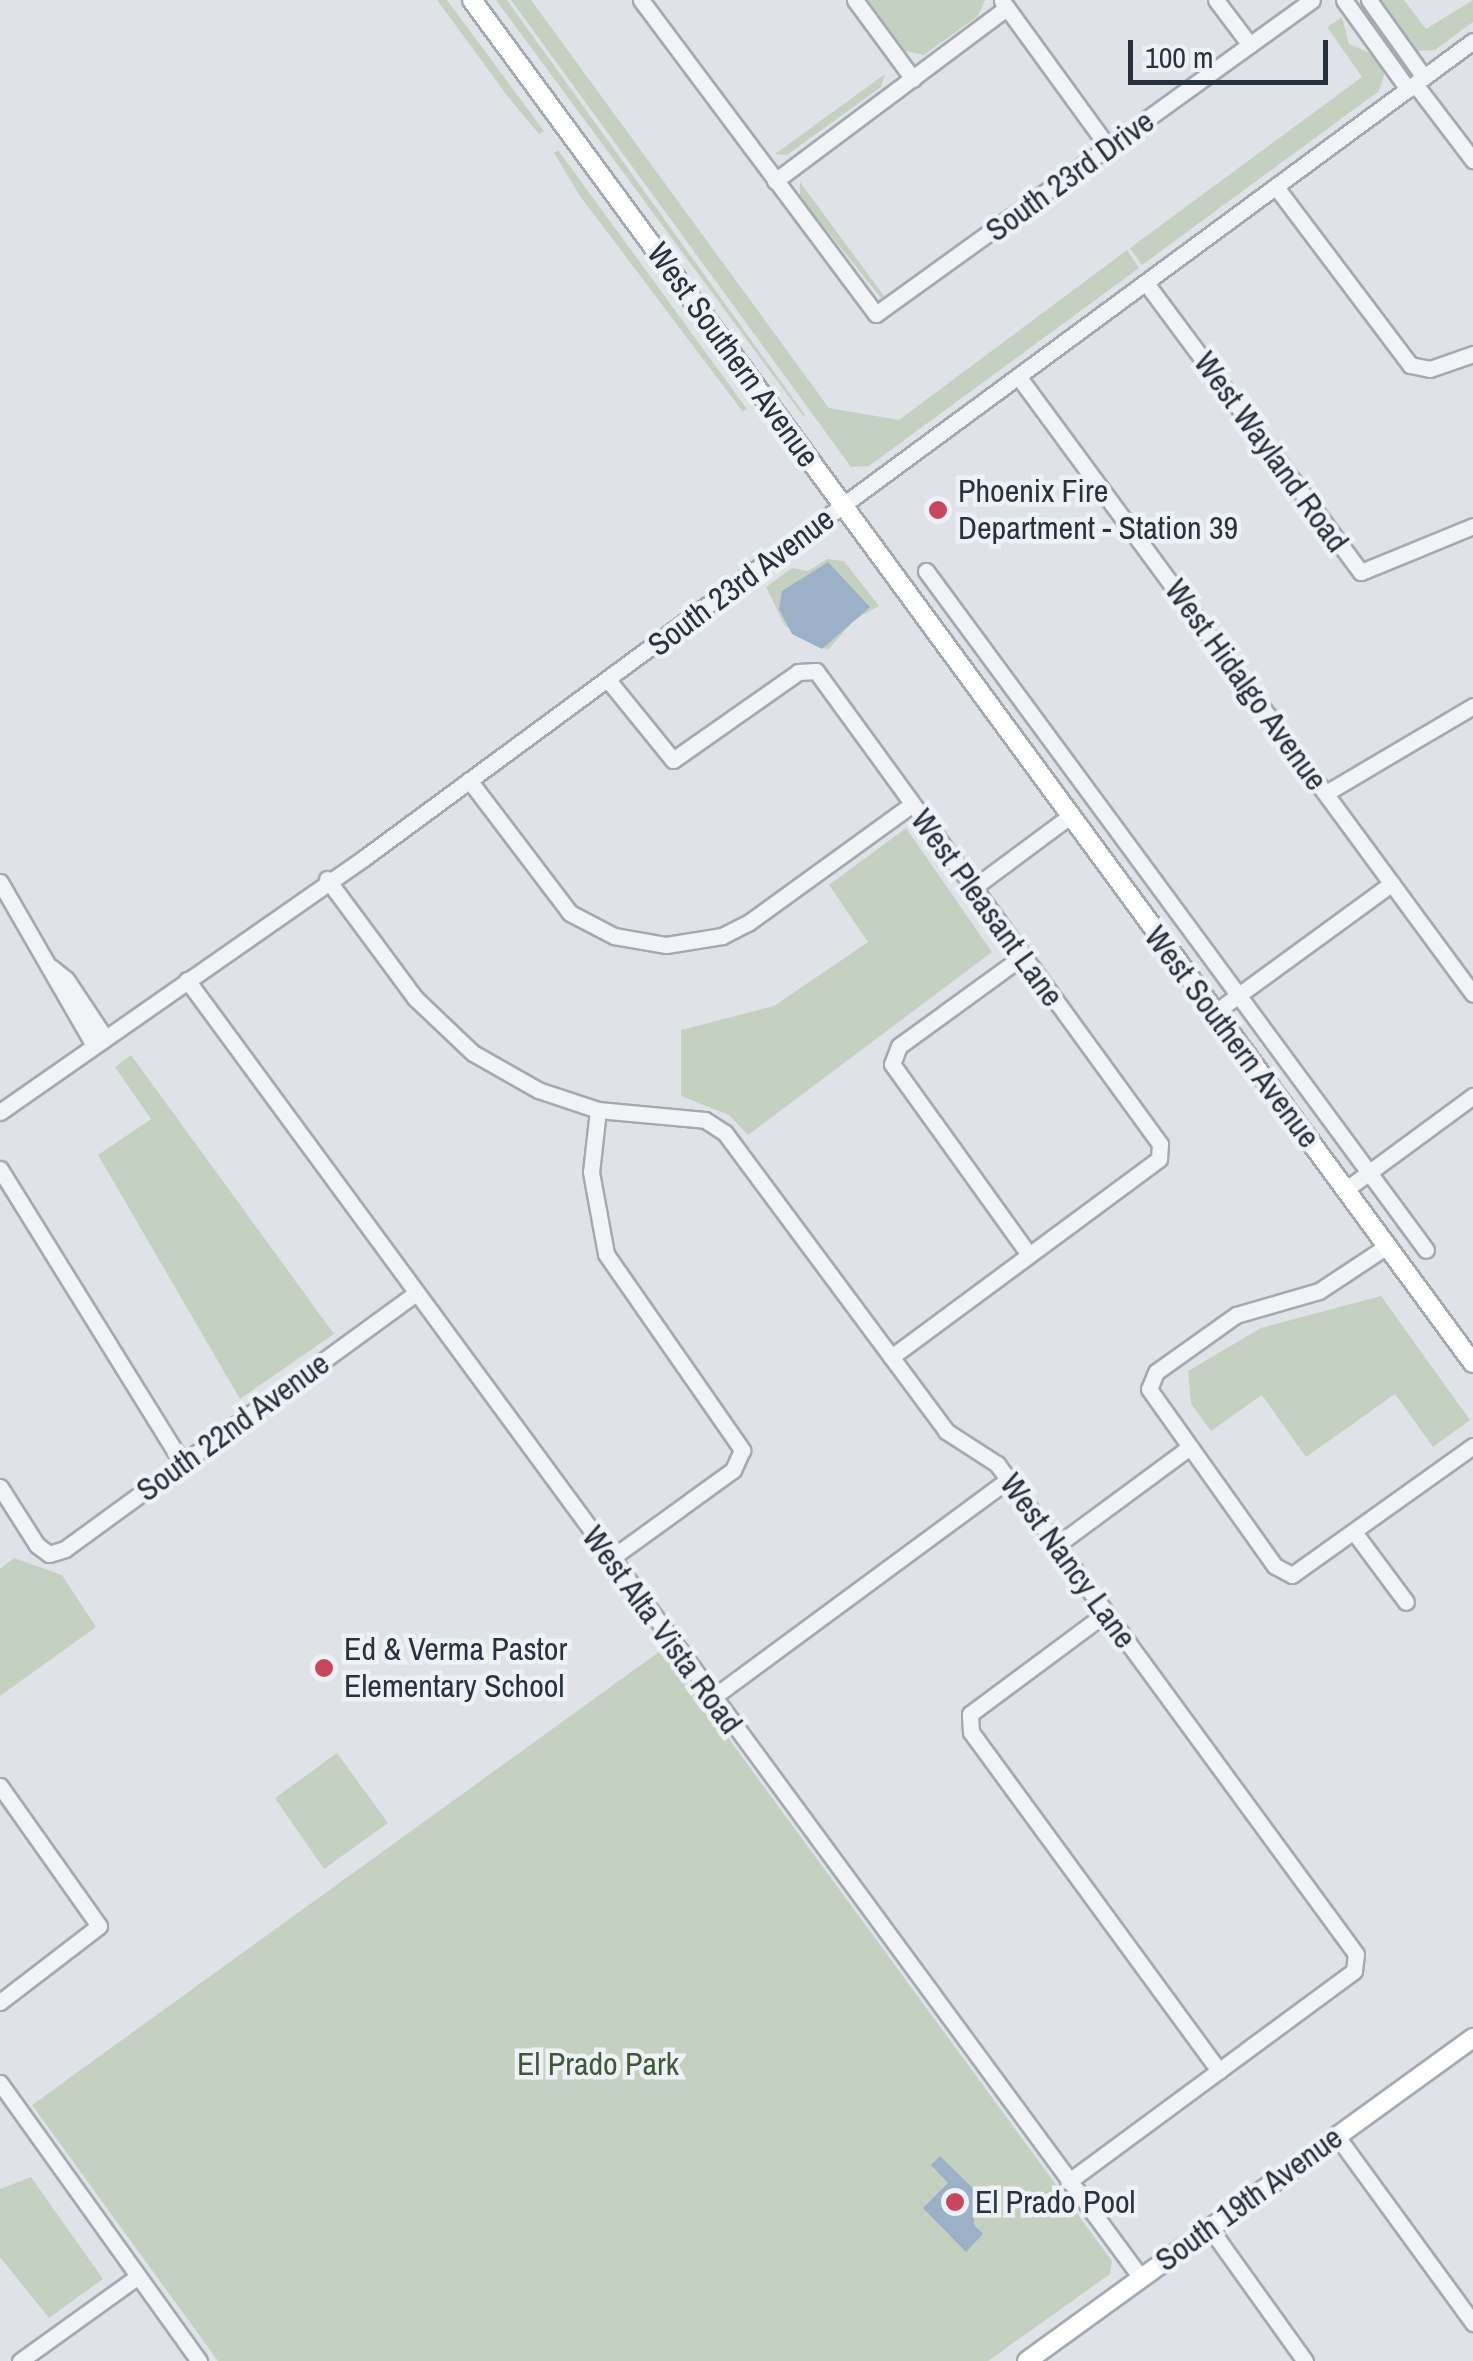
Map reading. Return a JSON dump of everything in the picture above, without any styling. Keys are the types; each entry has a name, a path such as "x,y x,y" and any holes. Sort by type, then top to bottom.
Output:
{"main road":[{"name":"West Southern Avenue","path":"472,0 1473,1363"},
{"name":"South 19th Avenue","path":"1027,2361 1336,2135 1471,2044"}],"street":[{"path":"641,0 775,181 913,79 1004,4 1108,148"},
{"path":"855,0 913,79"},
{"path":"1216,0 1250,45"},
{"name":"South 23rd Drive","path":"775,181 876,314 1312,0"},
{"path":"1344,0 1416,83 1473,160"},
{"path":"1369,0 1416,83"},
{"name":"South 23rd Avenue","path":"0,1112 608,680 1473,41"},
{"path":"1276,187 1410,366 1430,369 1473,354"},
{"name":"West Wayland Road","path":"1146,282 1361,572 1473,526"},
{"name":"West Hidalgo Avenue","path":"1018,376 1473,994"},
{"name":"West Southern Avenue","path":"926,571 1426,1250"},
{"name":"West Pleasant Lane","path":"608,680 668,760 808,668 1023,956 1163,1152 1029,1255"},
{"path":"993,710 1017,693"},
{"path":"1326,793 1473,706"},
{"path":"470,780 548,890 570,912 614,936 666,945 722,936 912,805"},
{"path":"973,888 1070,816"},
{"name":"West Nancy Lane","path":"327,879 448,1033 538,1090 598,1110 705,1120 720,1128 946,1431 987,1455 1057,1545 1356,1954 1354,1972 1219,2072"},
{"path":"0,882 6,904 51,968 66,979 98,1040"},
{"path":"1214,1014 1392,883"},
{"path":"891,1357 1029,1255 893,1068 895,1052 1023,956"},
{"name":"West Alta Vista Road","path":"187,980 1141,2278"},
{"path":"1345,1190 1473,1096"},
{"path":"598,1110 591,1172 606,1254 742,1450 733,1470 610,1559"},
{"path":"0,1170 183,1464"},
{"path":"1387,1246 1319,1291 1236,1315 1156,1372 1149,1388 1275,1566 1292,1575 1473,1446"},
{"name":"South 22nd Avenue","path":"0,1487 49,1554 65,1549 415,1294"},
{"path":"1057,1545 1190,1447"},
{"path":"712,1698 1008,1480"},
{"path":"1354,1532 1406,1602"},
{"path":"1068,2182 1219,2072 971,1732 970,1714 1106,1613"},
{"path":"0,1786 98,1926 0,2002"},
{"path":"0,2083 199,2361"},
{"path":"1336,2135 1473,2324"},
{"path":"1209,2227 1305,2361"},
{"path":"20,2361 137,2276"}],"green space":[{"path":"437,0 447,0 544,131 539,134 509,98"},
{"path":"496,0 507,0 805,415 803,416"},
{"path":"511,0 531,0 829,408 899,420 1127,250 1139,268 869,466 851,467"},
{"path":"868,0 985,0 978,16 924,55 905,51"},
{"path":"1379,0 1404,0 1426,29 1473,0 1473,22 1435,50 1416,51"},
{"path":"1342,17 1349,44 1372,54 1385,72 1379,91 1142,265 1130,248 1362,77 1327,27"},
{"path":"885,74 881,87 787,155 775,154"},
{"path":"558,150 747,409 743,412 580,196 554,153"},
{"path":"800,182 884,296 881,298 800,197"},
{"path":"827,559 844,561 879,606 854,620 828,650 785,626 766,587 792,568 808,571"},
{"path":"906,828 992,952 748,1135 729,1115 681,1096 681,1030 774,1006 868,942 829,885"},
{"path":"131,1055 334,1334 240,1399 98,1155 151,1119 115,1067"},
{"path":"1381,1296 1470,1420 1433,1447 1395,1394 1306,1457 1262,1395 1211,1431 1191,1404 1188,1371 1261,1328"},
{"path":"14,1558 62,1575 96,1627 0,1696 0,1569"},
{"name":"El Prado Park","path":"663,1649 1112,2261 1110,2274 988,2361 218,2361 32,2105"},
{"path":"337,1753 388,1823 324,1869 275,1798"},
{"path":"31,2177 103,2279 49,2318 0,2257 0,2189"}],"water":[{"path":"828,562 870,607 822,649 792,634 779,609 782,591"},
{"path":"940,2156 982,2197 974,2205 974,2225 983,2234 966,2252 923,2208 948,2183 931,2165"}],"place":[{"name":"Phoenix Fire Department - Station 39","path":"938,510"},
{"name":"Ed & Verma Pastor Elementary School","path":"324,1668"},
{"name":"El Prado Pool","path":"955,2202"}]}
